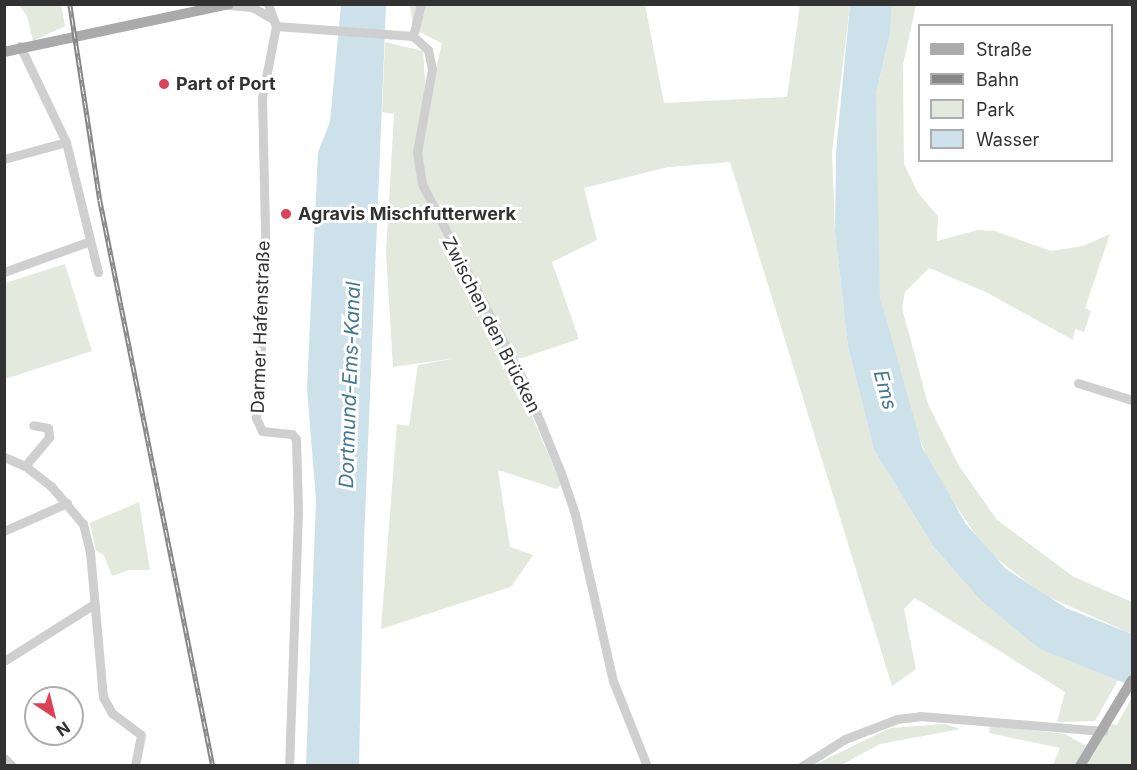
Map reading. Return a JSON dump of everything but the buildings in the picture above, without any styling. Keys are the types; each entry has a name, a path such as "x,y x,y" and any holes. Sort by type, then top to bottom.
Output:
{"main road":[{"path":"4,52 20,46 228,5"},
{"path":"1080,765 1103,731 1132,680"}],"street":[{"name":"Darmer Hafenstraße","path":"268,4 274,22 262,98 266,281 256,418 262,430 292,434 296,439 298,511 289,765"},
{"path":"228,5 252,7 274,22 317,31 413,36 421,4"},
{"name":"Zwischen den Brücken","path":"413,36 423,43 431,58 418,135 422,184 524,382 561,474 574,514 613,681 647,765"},
{"path":"20,46 66,142 98,272"},
{"path":"4,159 66,142"},
{"path":"4,272 90,241"},
{"path":"1078,383 1132,400"},
{"path":"25,466 49,437 48,428 33,425"},
{"path":"4,457 25,466 67,503 83,524 90,552 103,697 112,713 141,735 135,765"},
{"path":"4,531 67,503"},
{"path":"4,660 94,604"},
{"path":"802,765 845,739 897,719 920,716 1103,731"},
{"path":"5,758 12,765"}],"green space":[{"path":"19,5 61,5 65,26 33,41 27,16"},
{"path":"410,5 645,5 664,103 787,97 800,5 850,5 832,151 835,232 848,347 874,450 933,546 980,600 1041,649 1118,680 1095,721 1057,722 1065,692 915,598 904,609 916,669 892,686 730,162 668,167 584,188 597,240 552,262 579,339 522,358 507,358 561,484 557,489 498,470 510,547 533,555 511,587 381,629 397,424 409,426 418,365 456,358 393,367 386,253 394,114 382,112 385,42 423,51 427,108 442,43 413,29"},
{"path":"892,5 916,5 903,65 904,164 918,193 938,216 937,241 978,230 995,231 1051,251 1083,246 1110,234 1085,308 1091,311 1084,332 1075,329 1073,340 986,292 929,268 905,292 902,308 928,404 959,466 997,520 1074,577 1132,602 1132,634 1042,594 986,550 934,473 912,421 880,297 877,258 876,93 890,35"},
{"path":"65,264 92,351 5,379 5,283"},
{"path":"139,502 150,570 129,570 112,576 104,555 96,551 90,523"},
{"path":"1132,697 1132,765 1053,765 1060,748 989,733 990,725 1065,734 1090,748 1105,723 1117,725"},
{"path":"945,724 960,729 880,744 841,765 814,765 890,728"}],"water":[{"name":"Dortmund-Ems-Kanal","path":"341,5 386,5 364,541 359,765 306,766 316,500 307,388 318,152 330,122"},
{"name":"Ems","path":"850,5 892,5 890,35 876,93 880,297 922,447 966,524 1006,569 1066,608 1132,634 1132,686 1040,649 980,600 933,546 874,450 848,347 835,232 836,152"}],"railway":[{"path":"70,4 100,200 213,766"}],"place":[{"name":"Part of Port","path":"164,84"},
{"name":"Agravis Mischfutterwerk","path":"286,214"}]}
